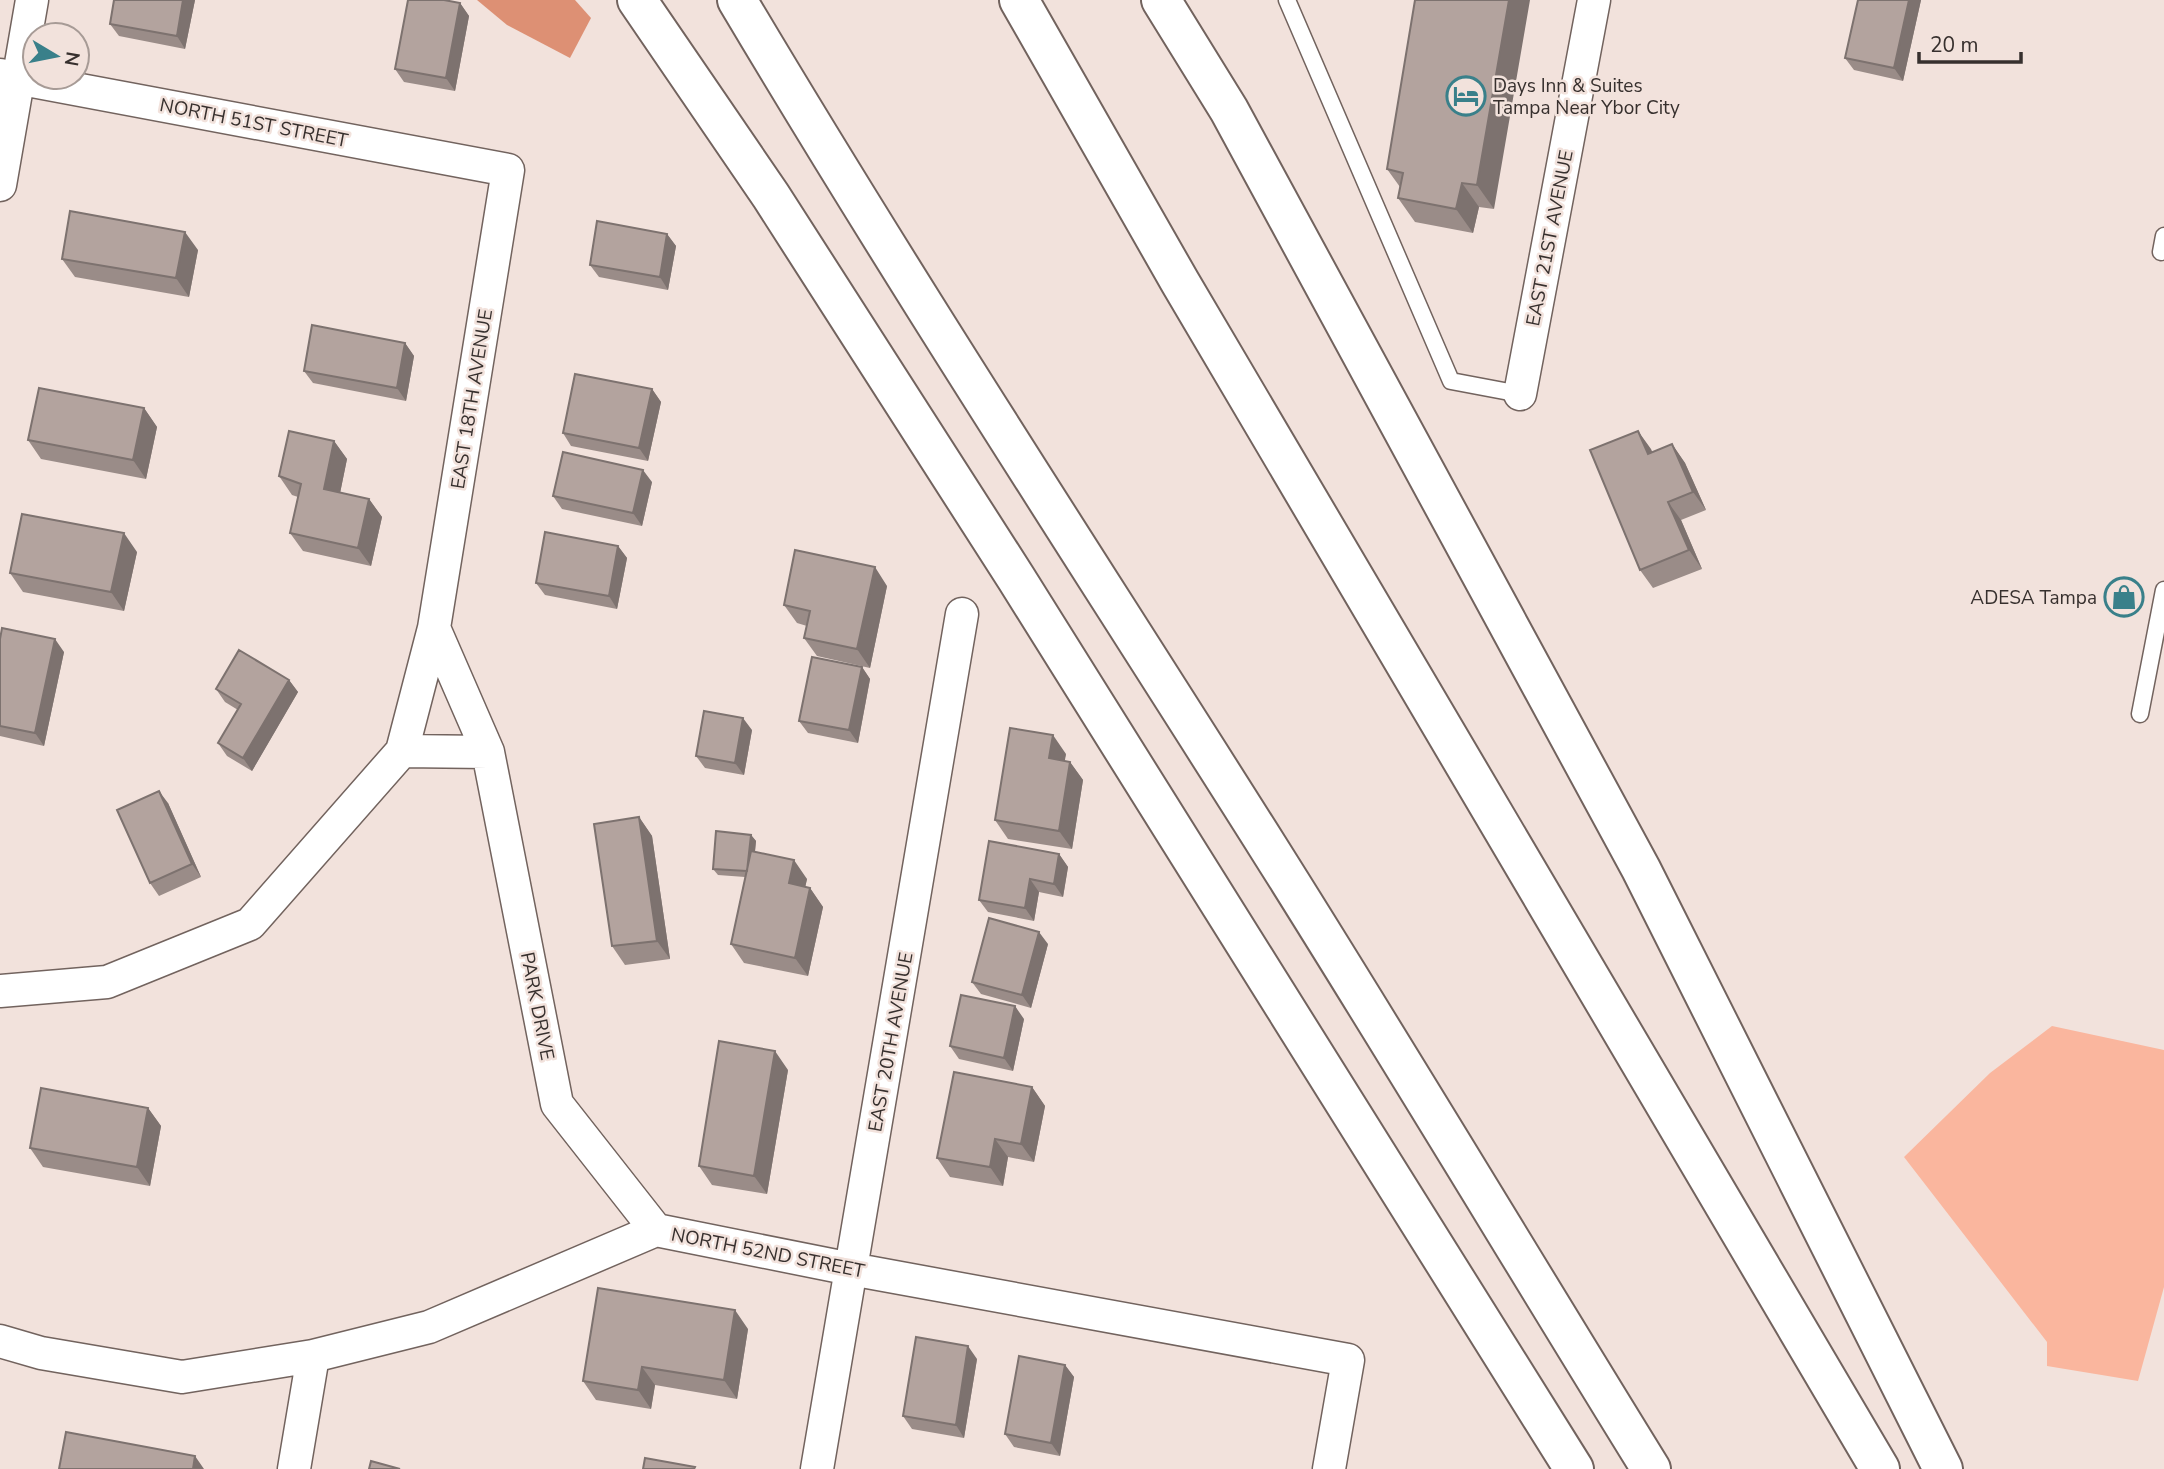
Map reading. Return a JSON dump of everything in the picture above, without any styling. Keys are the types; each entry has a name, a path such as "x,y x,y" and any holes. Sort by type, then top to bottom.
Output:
{"highway":[{"path":"636,0 771,196 994,543 1574,1469"},
{"path":"737,0 804,113 1031,476 1270,850 1651,1469"},
{"path":"1020,0 1180,282 1880,1469"},
{"path":"1161,0 1229,110 1641,869 1943,1469"}],"street":[{"path":"0,186 9,76 32,0"},
{"name":"EAST 21ST AVENUE","path":"1520,394 1594,0"},
{"name":"NORTH 51ST STREET","path":"9,76 508,170"},
{"name":"EAST 18TH AVENUE","path":"434,628 508,170"},
{"name":"EAST 20TH AVENUE","path":"817,1469 962,614"},
{"path":"0,991 107,982 250,924 402,751 434,628"},
{"name":"PARK DRIVE","path":"434,628 488,752 558,1104 656,1230"},
{"path":"402,751 488,752"},
{"name":"NORTH 52ND STREET","path":"0,1341 41,1353 182,1377 313,1356 429,1327 656,1230 851,1269 1348,1360 1329,1469"},
{"path":"294,1469 313,1356"}],"lane":[{"path":"1287,0 1451,381 1520,394"},
{"path":"2161,253 2164,236"},
{"path":"2140,714 2164,590"}],"shaded area":[{"path":"477,0 575,0 591,18 570,58 507,25"},
{"path":"2052,1026 2164,1050 2164,1287 2138,1381 2047,1366 2047,1342 1904,1157 1990,1073"}],"building":[{"path":"114,0 183,0 177,36 110,24"},
{"path":"408,0 460,3 446,78 395,69"},
{"name":"Days Inn & Suites Tampa Near Ybor City","path":"1415,0 1509,0 1477,185 1462,183 1456,209 1398,198 1403,173 1387,169"},
{"path":"1858,0 1909,0 1894,68 1845,58"},
{"path":"70,211 185,232 176,278 62,259"},
{"path":"597,221 667,234 660,277 590,265"},
{"path":"312,325 405,343 397,388 304,371"},
{"path":"575,374 652,389 639,448 563,433"},
{"path":"39,388 144,408 133,460 28,440"},
{"path":"289,431 334,441 324,489 369,499 358,548 290,533 301,484 279,476"},
{"path":"1638,431 1648,454 1672,444 1693,492 1668,502 1689,550 1640,570 1590,450"},
{"path":"563,452 643,470 633,513 553,496"},
{"path":"22,514 124,533 111,592 10,573"},
{"path":"545,532 618,546 609,596 536,583"},
{"path":"795,550 875,567 857,649 804,638 810,611 784,605"},
{"path":"2,628 55,639 35,733 0,726"},
{"path":"239,650 289,680 243,758 218,743 241,704 216,689"},
{"path":"812,657 862,667 849,730 799,721"},
{"path":"704,711 743,718 735,763 696,756"},
{"path":"1010,728 1053,735 1049,758 1070,762 1059,831 995,820"},
{"path":"159,791 192,864 150,883 117,810"},
{"path":"639,817 657,941 612,946 594,824"},
{"path":"716,831 751,835 747,871 713,869"},
{"path":"989,841 1059,854 1054,884 1030,879 1025,908 979,900"},
{"path":"751,851 794,860 789,883 810,888 795,958 731,944"},
{"path":"989,918 1039,932 1022,995 972,982"},
{"path":"961,995 1015,1006 1004,1058 950,1046"},
{"path":"719,1041 775,1051 754,1176 699,1166"},
{"path":"954,1072 1032,1087 1021,1144 995,1139 990,1167 937,1158"},
{"path":"41,1088 148,1108 137,1167 30,1148"},
{"path":"598,1288 735,1310 724,1380 642,1367 638,1390 583,1381"},
{"path":"916,1337 968,1346 956,1425 903,1416"},
{"path":"1019,1356 1065,1365 1051,1443 1005,1434"},
{"path":"66,1432 195,1456 193,1469 59,1469"},
{"path":"645,1458 695,1467 643,1469"},
{"path":"371,1461 400,1469 369,1469"}],"place":[{"name":"Days Inn & Suites Tampa Near Ybor City","path":"1466,96"},
{"name":"ADESA Tampa","path":"2124,597"}]}
